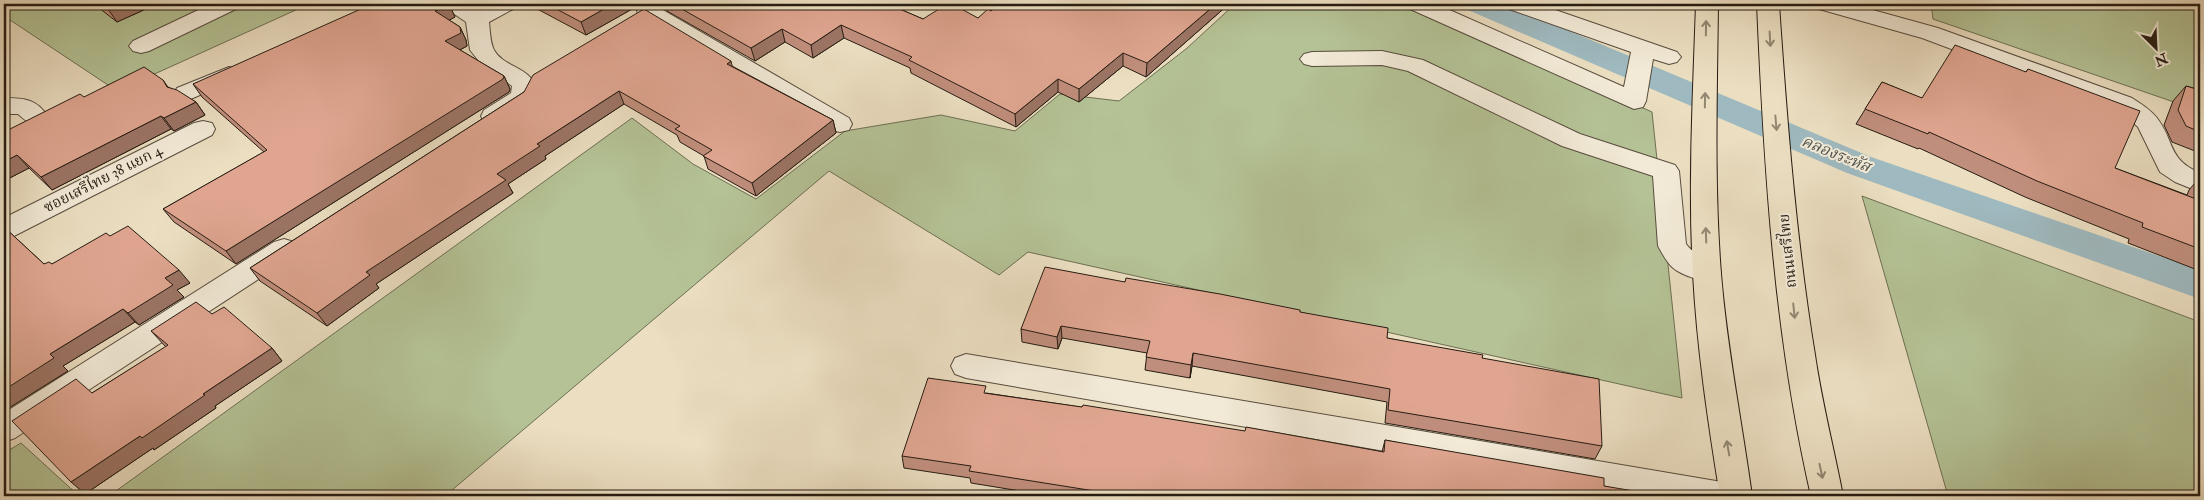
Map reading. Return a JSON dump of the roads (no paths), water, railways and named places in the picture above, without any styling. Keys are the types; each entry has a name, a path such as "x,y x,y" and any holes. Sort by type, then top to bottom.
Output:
{"main road":[{"path":"1707,4 1704,147 1707,272 1722,413 1736,496"},
{"name":"ถนนเสรีไทย","path":"1768,4 1780,175 1797,337 1811,425 1827,496"}],"street":[{"path":"141,46 228,4"},
{"path":"455,4 478,19 482,50 490,60 524,87 469,132"},
{"path":"478,19 505,4"},
{"path":"1418,4 1634,101 1642,50"},
{"path":"1517,4 1642,50 1669,57"},
{"path":"1827,4 1930,33 2123,104 2138,113 2148,123 2169,166 2184,176 2200,183"},
{"path":"646,12 840,124"},
{"path":"1312,59 1382,58 1416,65 1570,140 1666,171 1672,246 1682,260 1707,272"},
{"path":"186,93 249,65"},
{"path":"4,106 24,106 36,117"},
{"name":"ซอยเสรีไทย 38 แยก 4","path":"4,229 203,128"},
{"path":"4,429 303,238"},
{"path":"966,366 1722,496"}],"waterway":[{"name":"คลองระหัส","path":"1479,4 1859,165 2200,285"}]}
